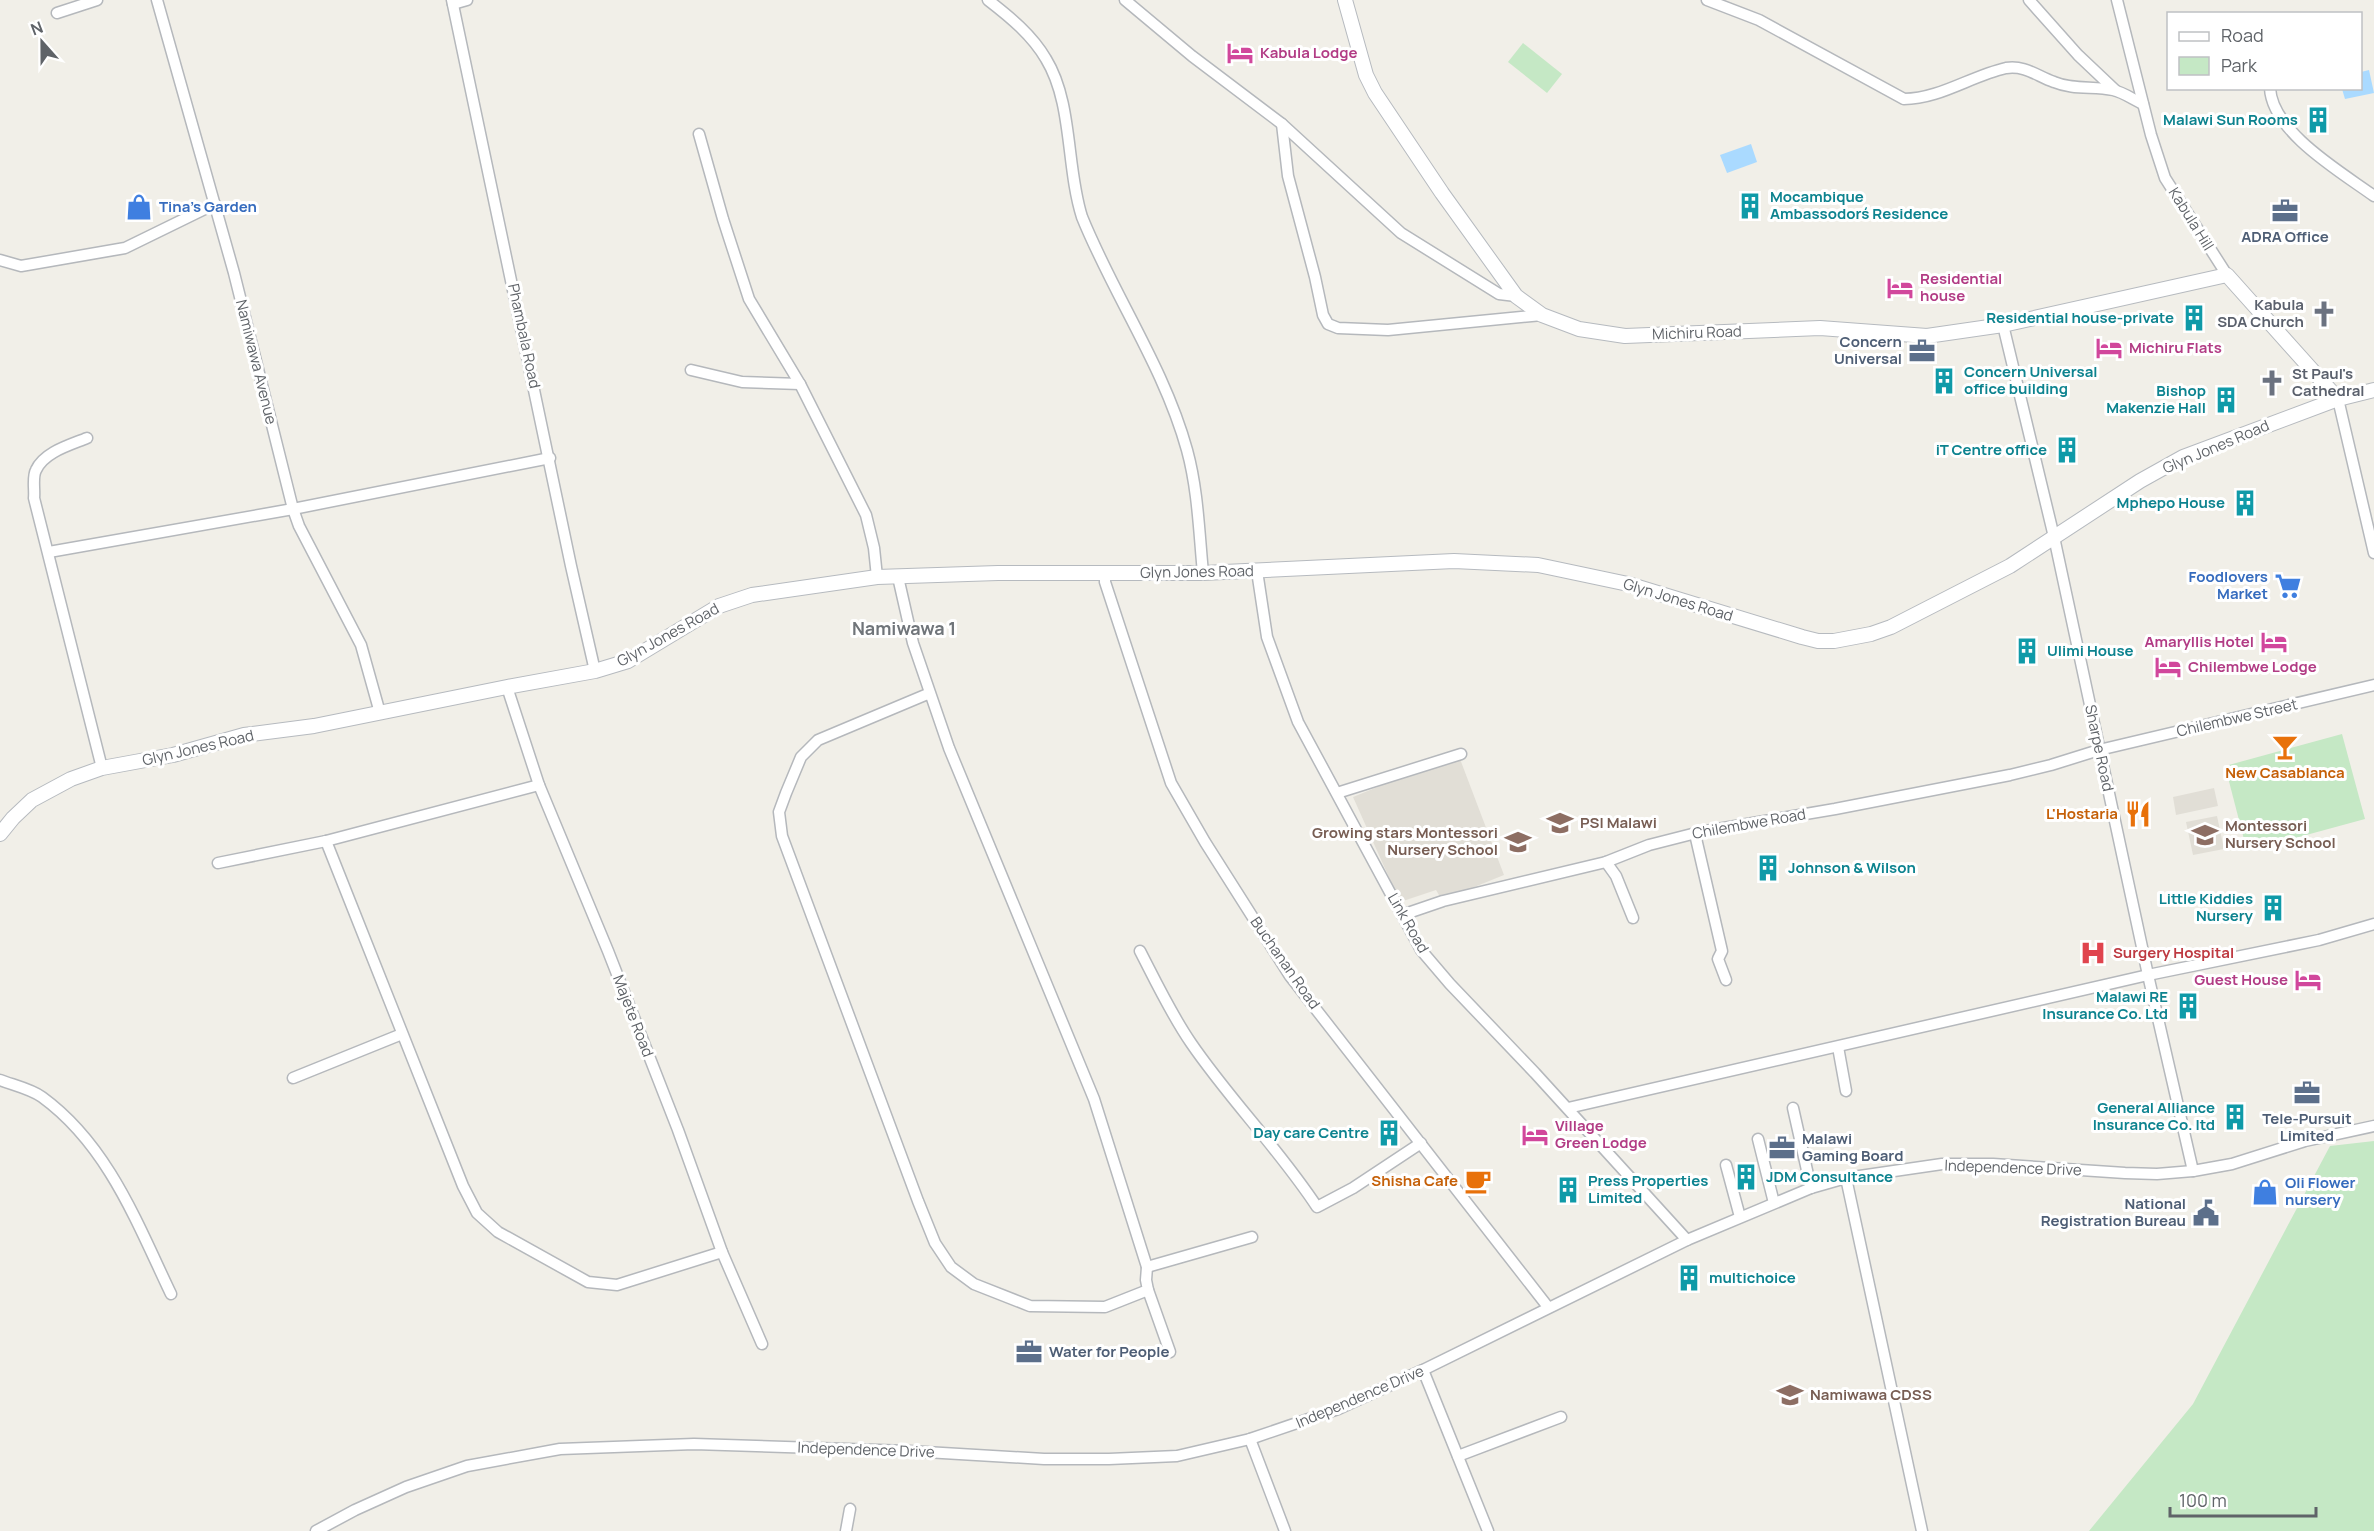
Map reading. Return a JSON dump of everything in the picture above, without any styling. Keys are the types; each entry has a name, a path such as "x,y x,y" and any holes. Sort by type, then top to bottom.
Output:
{"street":[{"path":"57,13 97,0"},
{"name":"Namiwawa Avenue","path":"157,0 215,204 292,509 361,645 380,713"},
{"path":"453,2 467,0"},
{"path":"988,0 1012,19 1038,48 1054,77 1062,104 1075,195 1082,217 1176,414 1188,452 1196,492 1203,573"},
{"path":"1125,0 1192,56 1282,124 1401,233 1499,294 1516,296"},
{"name":"Michiru Road","path":"1345,0 1366,75 1375,93 1419,160 1516,296 1542,315 1580,329 1625,336 1820,328 1919,336 2003,325 2227,276"},
{"path":"1707,0 1760,20 1904,99 1925,97 1991,72 2016,67 2027,69 2054,83 2072,88 2115,90"},
{"path":"2029,0 2078,55 2115,90 2143,104"},
{"name":"Kabula Hill","path":"2117,0 2143,104 2165,178 2227,276 2338,399"},
{"name":"Phambala Road","path":"453,2 595,671"},
{"path":"2270,90 2270,101 2278,116 2309,148 2374,196"},
{"path":"1282,124 1290,186 1316,277 1323,315 1328,324 1338,328 1388,330 1542,315"},
{"path":"699,134 749,299 800,384 866,515 874,548 877,577"},
{"path":"0,260 21,266 124,248 215,204"},
{"name":"Sharpe Road","path":"2003,325 2054,537 2148,975 2193,1171"},
{"path":"691,370 742,381 800,384"},
{"name":"Glyn Jones Road","path":"0,834 32,800 71,779 102,768 173,755 244,735 314,726 595,671 628,661 719,606 752,595 877,577 998,573 1203,573 1454,561 1538,565 1628,584 1791,635 1834,642 1891,627 2010,566 2140,481 2183,457 2338,399 2374,390"},
{"path":"2338,399 2374,553"},
{"path":"87,438 51,454 42,461 35,472 34,498 102,768"},
{"path":"49,552 292,509 550,458"},
{"name":"Link Road","path":"1257,571 1267,637 1298,722 1421,950 1687,1240"},
{"name":"Buchanan Road","path":"1105,573 1105,582 1171,783 1205,842 1290,976 1548,1307"},
{"path":"898,577 913,643 949,748 1094,1099 1147,1267 1146,1280 1170,1352"},
{"name":"Chilembwe Street","path":"2099,750 2374,685"},
{"name":"Majete Road","path":"507,687 539,785 608,951 678,1130 722,1252 762,1344"},
{"path":"930,693 818,740 801,757 786,793 779,812 782,836 918,1201 935,1243 951,1267 974,1284 1030,1306 1105,1307 1149,1290"},
{"name":"Chilembwe Road","path":"1402,915 1443,902 1606,861 1649,845 1695,834 2010,775 2099,750"},
{"path":"1337,793 1461,754"},
{"path":"218,863 326,841 539,785"},
{"path":"1695,834 1722,951 1718,959 1726,980"},
{"path":"326,841 463,1186 477,1213 498,1232 588,1282 617,1285 722,1252"},
{"path":"1606,861 1616,876 1633,918"},
{"path":"1568,1108 2148,975 2319,940 2374,924"},
{"path":"1140,951 1191,1043 1298,1179 1317,1208 1353,1188 1421,1143"},
{"path":"293,1078 402,1034"},
{"path":"1838,1047 1846,1091"},
{"path":"0,1080 41,1096 80,1131 115,1177 171,1294"},
{"path":"1794,1108 1811,1188"},
{"name":"Independence Drive","path":"316,1531 406,1487 467,1466 560,1449 694,1444 909,1451 1044,1459 1177,1456 1250,1439 1338,1409 1423,1370 1687,1240 1811,1188 1846,1178 1942,1164 1993,1164 2136,1174 2193,1171 2232,1164 2305,1141 2374,1126"},
{"path":"1758,1139 1774,1203"},
{"path":"1726,1165 1740,1217"},
{"path":"1846,1178 1922,1531"},
{"path":"1147,1267 1252,1237"},
{"path":"1423,1370 1488,1531"},
{"path":"1458,1456 1561,1417"},
{"path":"1250,1439 1285,1531"},
{"path":"846,1531 850,1509"}],"shaded area":[{"path":"1460,759 1504,875 1442,900 1436,890 1400,902 1353,797 1407,775"},
{"name":"Montessori Nursery School","path":"2214,788 2218,806 2176,815 2173,797"},
{"name":"Montessori Nursery School","path":"2217,816 2224,849 2193,855 2186,822"}],"green space":[{"path":"1523,43 1562,74 1547,93 1508,62"},
{"path":"2342,734 2365,819 2247,851 2225,766"},
{"path":"2374,1141 2374,1531 2089,1531 2193,1404 2330,1146"}],"water":[{"path":"2369,70 2374,93 2345,99 2342,90 2362,90 2362,72"},
{"path":"1751,144 1757,162 1727,173 1720,155"}],"place":[{"name":"Kabula Lodge","path":"1240,53"},
{"name":"Malawi Sun Rooms","path":"2318,120"},
{"name":"Mocambique Ambassodorś Residence","path":"1750,206"},
{"name":"Tina's Garden","path":"139,207"},
{"name":"ADRA Office","path":"2285,211"},
{"name":"Residential house","path":"1900,288"},
{"name":"Kabula SDA Church","path":"2324,314"},
{"name":"Residential house-private","path":"2194,318"},
{"name":"Michiru Flats","path":"2109,348"},
{"name":"Concern Universal","path":"1922,351"},
{"name":"Concern Universal office building","path":"1944,381"},
{"name":"St Paul's Cathedral","path":"2272,383"},
{"name":"Bishop Makenzie Hall","path":"2226,400"},
{"name":"iT Centre office","path":"2067,450"},
{"name":"Mphepo House","path":"2245,503"},
{"name":"Foodlovers Market","path":"2288,586"},
{"name":"Amaryllis Hotel","path":"2274,642"},
{"name":"Ulimi House","path":"2027,651"},
{"name":"Chilembwe Lodge","path":"2168,667"},
{"name":"New Casablanca","path":"2285,747"},
{"name":"L'Hostaria","path":"2138,814"},
{"name":"PSI Malawi","path":"1560,823"},
{"name":"Montessori Nursery School","path":"2205,835"},
{"name":"Growing stars Montessori Nursery School","path":"1518,842"},
{"name":"Johnson & Wilson","path":"1768,868"},
{"name":"Little Kiddies Nursery","path":"2273,908"},
{"name":"Surgery Hospital","path":"2093,953"},
{"name":"Guest House","path":"2308,980"},
{"name":"Malawi RE Insurance Co. Ltd","path":"2188,1006"},
{"name":"Tele-Pursuit Limited","path":"2307,1093"},
{"name":"General Alliance Insurance Co. ltd","path":"2235,1117"},
{"name":"Day care Centre","path":"1389,1133"},
{"name":"Village Green Lodge","path":"1535,1135"},
{"name":"Malawi Gaming Board","path":"1782,1148"},
{"name":"JDM Consultance","path":"1746,1177"},
{"name":"Shisha Cafe","path":"1478,1181"},
{"name":"Press Properties Limited","path":"1568,1190"},
{"name":"Oli Flower nursery","path":"2265,1192"},
{"name":"National Registration Bureau","path":"2206,1213"},
{"name":"multichoice","path":"1689,1278"},
{"name":"Water for People","path":"1029,1352"},
{"name":"Namiwawa CDSS","path":"1790,1395"}],"district":[{"name":"Namiwawa 1","path":"904,629"}]}
